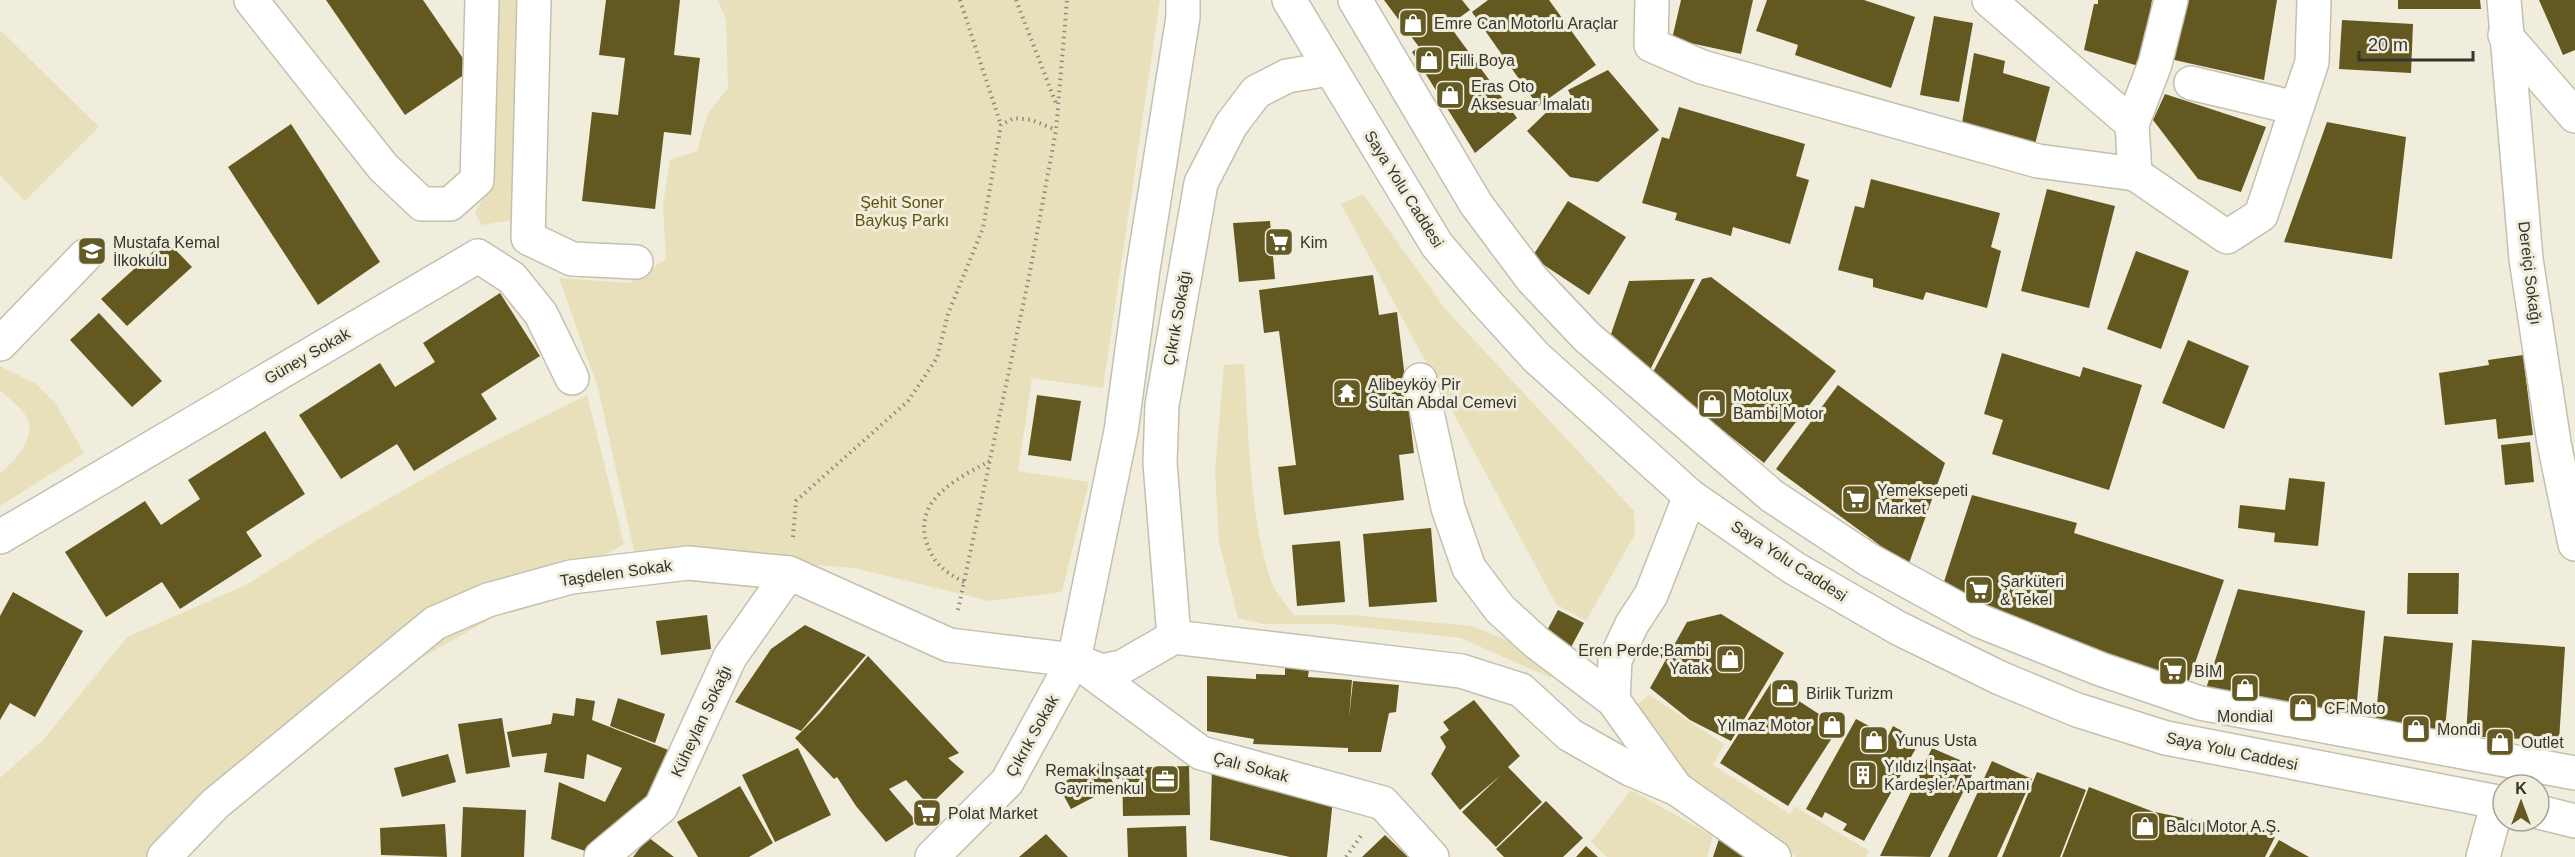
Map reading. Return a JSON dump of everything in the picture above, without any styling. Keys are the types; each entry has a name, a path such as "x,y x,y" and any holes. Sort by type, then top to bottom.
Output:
{"street":[{"path":"251,0 383,167 422,204 450,204 477,180 482,0"},
{"path":"534,0 528,238 572,259 636,262"},
{"name":"Saya Yolu Caddesi","path":"1289,0 1437,245 1536,357 1690,496 1794,568 1898,628 2000,678 2077,710 2166,738 2491,800"},
{"path":"1355,0 1476,204 1532,279 1587,337 1772,496 1869,560 1980,621 2100,669 2200,703 2575,773"},
{"path":"1652,0 1651,45 1702,67 2038,161 2135,174 2226,237 2261,214 2312,62 2314,0"},
{"path":"1989,0 2132,124"},
{"path":"2135,174 2132,124 2155,64 2170,0"},
{"name":"Dereiçi Sokağı","path":"2504,0 2505,35 2526,259 2554,442 2575,544"},
{"name":"Çıkrık Sokak","path":"932,857 1007,782 1074,660 1121,431 1143,269 1186,6"},
{"path":"2505,35 2575,116"},
{"name":"Çıkrık Sokağı","path":"1174,637 1160,463 1162,405 1201,183 1231,125 1256,92 1287,76 1329,69"},
{"path":"2191,83 2296,108"},
{"path":"0,344 85,256"},
{"name":"Güney Sokak","path":"0,537 478,256 512,278 541,314 572,378"},
{"path":"1420,380 1448,508 1469,568 1500,609 1536,642 1613,700 1677,789"},
{"path":"1613,700 1615,660 1632,624 1651,595 1711,444"},
{"name":"Taşdelen Sokak","path":"164,857 215,804 435,622 488,600 571,577 688,563 789,573 949,645 1074,660"},
{"name":"Küheylan Sokağı","path":"601,857 661,807 730,657 789,573"},
{"path":"1074,660 1102,671 1122,667 1174,637 1461,671 1521,690 1570,735 1630,769 1677,789 1774,857"},
{"name":"Çalı Sokak","path":"1074,660 1201,753 1383,803 1432,857"},
{"path":"2551,815 2575,821"},
{"path":"2482,857 2491,831"}],"path":[{"path":"789,573 796,501 908,402 937,358 948,314 983,228 1001,125 960,0"},
{"path":"1016,0 1058,108"},
{"path":"949,645 1029,277 1056,130 1067,0"},
{"path":"1001,125 1014,118 1032,120 1056,130"},
{"path":"964,582 946,573 933,559 925,537 923,521 929,506 944,489 990,460"}],"green space":[{"path":"495,0 517,0 513,220 482,225 475,213 486,194"},
{"name":"Şehit Soner Baykuş Parkı","path":"718,0 1160,0 1103,388 1032,378 1018,471 1089,482 1062,592 989,601 855,568 634,551 598,388 559,278 630,283 666,259 663,204 670,160 697,151 707,115 728,88 726,20"},
{"path":"0,30 99,127 25,201 0,175"},
{"path":"1363,194 1446,310 1634,511 1635,534 1586,621 1556,604 1341,204"},
{"path":"1244,364 1251,474 1258,529 1273,585 1294,615 1352,615 1472,626 1544,655 1551,678 1461,638 1333,624 1264,624 1238,618 1219,542 1215,470 1224,365"},
{"path":"0,366 36,384 55,403 84,453 0,506 0,474 24,447 29,430 24,413 0,390"},
{"path":"587,395 624,544 328,710 150,857 0,857 0,778 44,739 127,637 246,585 330,532 455,461"},
{"path":"1649,695 1724,744 1713,765 1790,814 1794,806 1869,851 1866,857 1796,857 1781,845 1717,811 1634,707"},
{"path":"1631,790 1713,836 1707,857 1607,857 1591,842"}],"building":[{"path":"326,0 423,0 471,70 405,115"},
{"path":"606,0 680,0 674,55 700,58 691,135 664,132 655,209 582,201 592,112 618,115 625,58 599,55"},
{"path":"1384,0 1462,0 1470,10 1449,25 1517,118 1475,153 1412,52 1419,47"},
{"path":"1488,0 1549,0 1596,65 1538,106 1472,12"},
{"path":"1681,0 1753,0 1741,54 1672,39"},
{"path":"1767,0 1864,0 1915,17 1891,88 1795,55 1798,45 1756,31"},
{"path":"2098,0 2152,0 2142,67 2084,50 2094,4 2098,4"},
{"path":"2184,0 2277,0 2264,80 2170,59"},
{"path":"2398,0 2480,0 2481,9 2398,9"},
{"path":"2539,0 2575,0 2575,50 2563,55"},
{"path":"1934,16 1973,23 1959,102 1920,95"},
{"path":"2342,20 2413,24 2411,73 2339,69"},
{"path":"1974,53 2005,61 2003,73 2050,87 2035,144 1962,123"},
{"path":"1608,70 1659,130 1598,182 1570,177 1527,131 1554,105 1558,108 1571,96 1568,90"},
{"path":"2165,94 2266,127 2241,192 2198,179 2153,120"},
{"path":"1679,107 1805,144 1796,176 1809,180 1790,244 1733,227 1731,236 1675,220 1677,213 1642,203 1662,137 1669,139"},
{"path":"2327,122 2406,137 2392,259 2284,242"},
{"path":"291,124 380,262 318,305 228,167"},
{"path":"1871,179 2000,213 1991,247 2001,251 1987,308 1926,292 1923,300 1873,287 1873,279 1838,270 1855,206 1864,208"},
{"path":"2047,189 2115,206 2089,308 2021,291"},
{"path":"1568,201 1626,237 1589,295 1532,257"},
{"path":"1270,221 1275,279 1239,282 1233,223"},
{"path":"166,240 192,267 127,326 101,299"},
{"path":"2136,251 2189,271 2161,349 2107,329"},
{"name":"Alibeyköy Pir Sultan Abdal Cemevi","path":"1373,275 1379,315 1397,312 1414,453 1399,455 1404,500 1284,515 1278,467 1296,465 1279,331 1264,333 1259,290"},
{"path":"1711,277 1836,371 1764,463 1652,374 1702,279"},
{"path":"1695,279 1649,372 1610,337 1629,281"},
{"path":"500,293 540,356 481,394 497,419 414,471 397,444 341,479 299,415 380,363 395,387 435,362 423,343"},
{"path":"99,313 162,381 132,407 70,340"},
{"path":"2188,340 2249,366 2224,429 2162,403"},
{"path":"2002,353 2080,377 2083,367 2142,385 2109,490 1992,454 2003,420 1984,414"},
{"path":"2523,355 2533,435 2498,439 2496,419 2445,425 2439,373 2489,365 2488,360"},
{"path":"1838,385 1945,463 1908,566 1776,469"},
{"path":"1037,395 1081,401 1071,461 1028,455"},
{"path":"265,431 305,494 246,532 262,556 180,609 162,582 106,617 65,552 145,501 161,525 200,499 188,480"},
{"path":"2530,442 2534,482 2505,485 2501,445"},
{"path":"2289,478 2325,482 2318,546 2274,542 2275,533 2238,528 2240,505 2285,510"},
{"path":"1972,495 2077,523 2074,533 2224,580 2187,686 1942,588"},
{"path":"1431,528 1437,602 1369,607 1363,534"},
{"path":"1340,541 1345,602 1297,606 1292,545"},
{"path":"2408,573 2459,573 2458,614 2407,614"},
{"path":"2238,589 2365,611 2355,724 2204,695"},
{"path":"13,592 83,631 35,717 10,703 0,720 0,616"},
{"path":"1558,610 1584,623 1570,649 1544,636"},
{"path":"1721,614 1784,653 1731,741 1690,720 1650,688 1687,622"},
{"path":"707,615 711,649 661,655 656,621"},
{"path":"805,625 866,655 801,731 735,702 771,649"},
{"path":"2384,636 2453,643 2444,740 2374,733"},
{"path":"2472,640 2565,647 2559,741 2466,736"},
{"path":"868,656 959,753 948,758 964,772 929,806 906,780 889,789 917,822 886,842 856,806 837,777 834,779 795,738 819,714"},
{"path":"1285,668 1309,669 1308,677 1352,680 1349,718 1353,681 1399,685 1396,712 1389,713 1381,752 1348,752 1348,748 1253,744 1254,739 1207,731 1207,676 1256,679 1256,674 1285,675"},
{"path":"1771,683 1839,727 1788,806 1720,763"},
{"path":"576,698 595,701 592,720 671,751 653,794 588,852 551,839 559,782 605,802 622,768 587,754 584,779 544,772 547,753 512,757 507,732 551,724 553,713 574,716"},
{"path":"618,698 665,714 655,743 610,726"},
{"path":"1474,700 1520,756 1508,767 1542,802 1496,847 1462,812 1501,775 1460,810 1431,774 1446,747 1440,737 1449,730 1443,722"},
{"path":"502,718 510,767 466,774 458,724"},
{"name":"Yıldız İnşaat Kardeşler Apartmanı","path":"1856,719 1888,736 1893,726 1920,741 1864,841 1843,830 1847,824 1825,812 1822,818 1806,809"},
{"path":"798,748 831,815 775,842 742,775"},
{"path":"1932,748 1976,767 1930,857 1880,856"},
{"path":"448,754 456,782 402,797 394,768"},
{"path":"1992,761 2032,779 1997,857 1948,857"},
{"path":"1102,762 1115,786 1071,809 1058,785"},
{"path":"1189,766 1190,815 1123,816 1122,768"},
{"path":"1212,767 1333,799 1327,857 1290,857 1210,840"},
{"path":"2037,772 2086,790 2060,857 2002,857"},
{"path":"740,786 773,843 749,857 698,857 677,822"},
{"path":"2089,787 2154,812 2152,821 2155,812 2275,837 2265,857 2062,857"},
{"path":"1546,801 1583,838 1563,857 1504,857 1496,849"},
{"path":"463,807 526,810 524,857 461,857"},
{"path":"445,824 447,857 381,855 380,828"},
{"path":"1186,826 1187,857 1128,857 1127,828"},
{"path":"1046,834 1068,857 1019,857"},
{"path":"1385,835 1408,857 1362,857"},
{"path":"648,837 674,857 633,857"},
{"path":"1719,839 1745,857 1713,857"},
{"path":"2279,840 2309,857 2269,857"},
{"path":"1586,846 1598,857 1576,857"}],"place":[{"name":"Emre Can Motorlu Araçlar","path":"1413,23"},
{"name":"Filli Boya","path":"1429,60"},
{"name":"Eras Oto Aksesuar İmalatı","path":"1450,95"},
{"name":"Kim","path":"1279,242"},
{"name":"Mustafa Kemal İlkokulu","path":"92,251"},
{"name":"Alibeyköy Pir Sultan Abdal Cemevi","path":"1347,393"},
{"name":"Motolux Bambi Motor","path":"1712,404"},
{"name":"Yemeksepeti Market","path":"1856,499"},
{"name":"Şarküteri & Tekel","path":"1979,590"},
{"name":"Eren Perde;Bambi Yatak","path":"1730,659"},
{"name":"BİM","path":"2173,671"},
{"name":"Mondial","path":"2245,688"},
{"name":"Birlik Turizm","path":"1785,693"},
{"name":"CF Moto","path":"2303,708"},
{"name":"Yılmaz Motor","path":"1832,725"},
{"name":"Mondi","path":"2416,729"},
{"name":"Yunus Usta","path":"1874,740"},
{"name":"Outlet","path":"2500,742"},
{"name":"Yıldız İnşaat Kardeşler Apartmanı","path":"1863,775"},
{"name":"Remak İnşaat Gayrimenkul","path":"1165,779"},
{"name":"Polat Market","path":"927,813"},
{"name":"Balcı Motor A.Ş.","path":"2145,826"}]}
